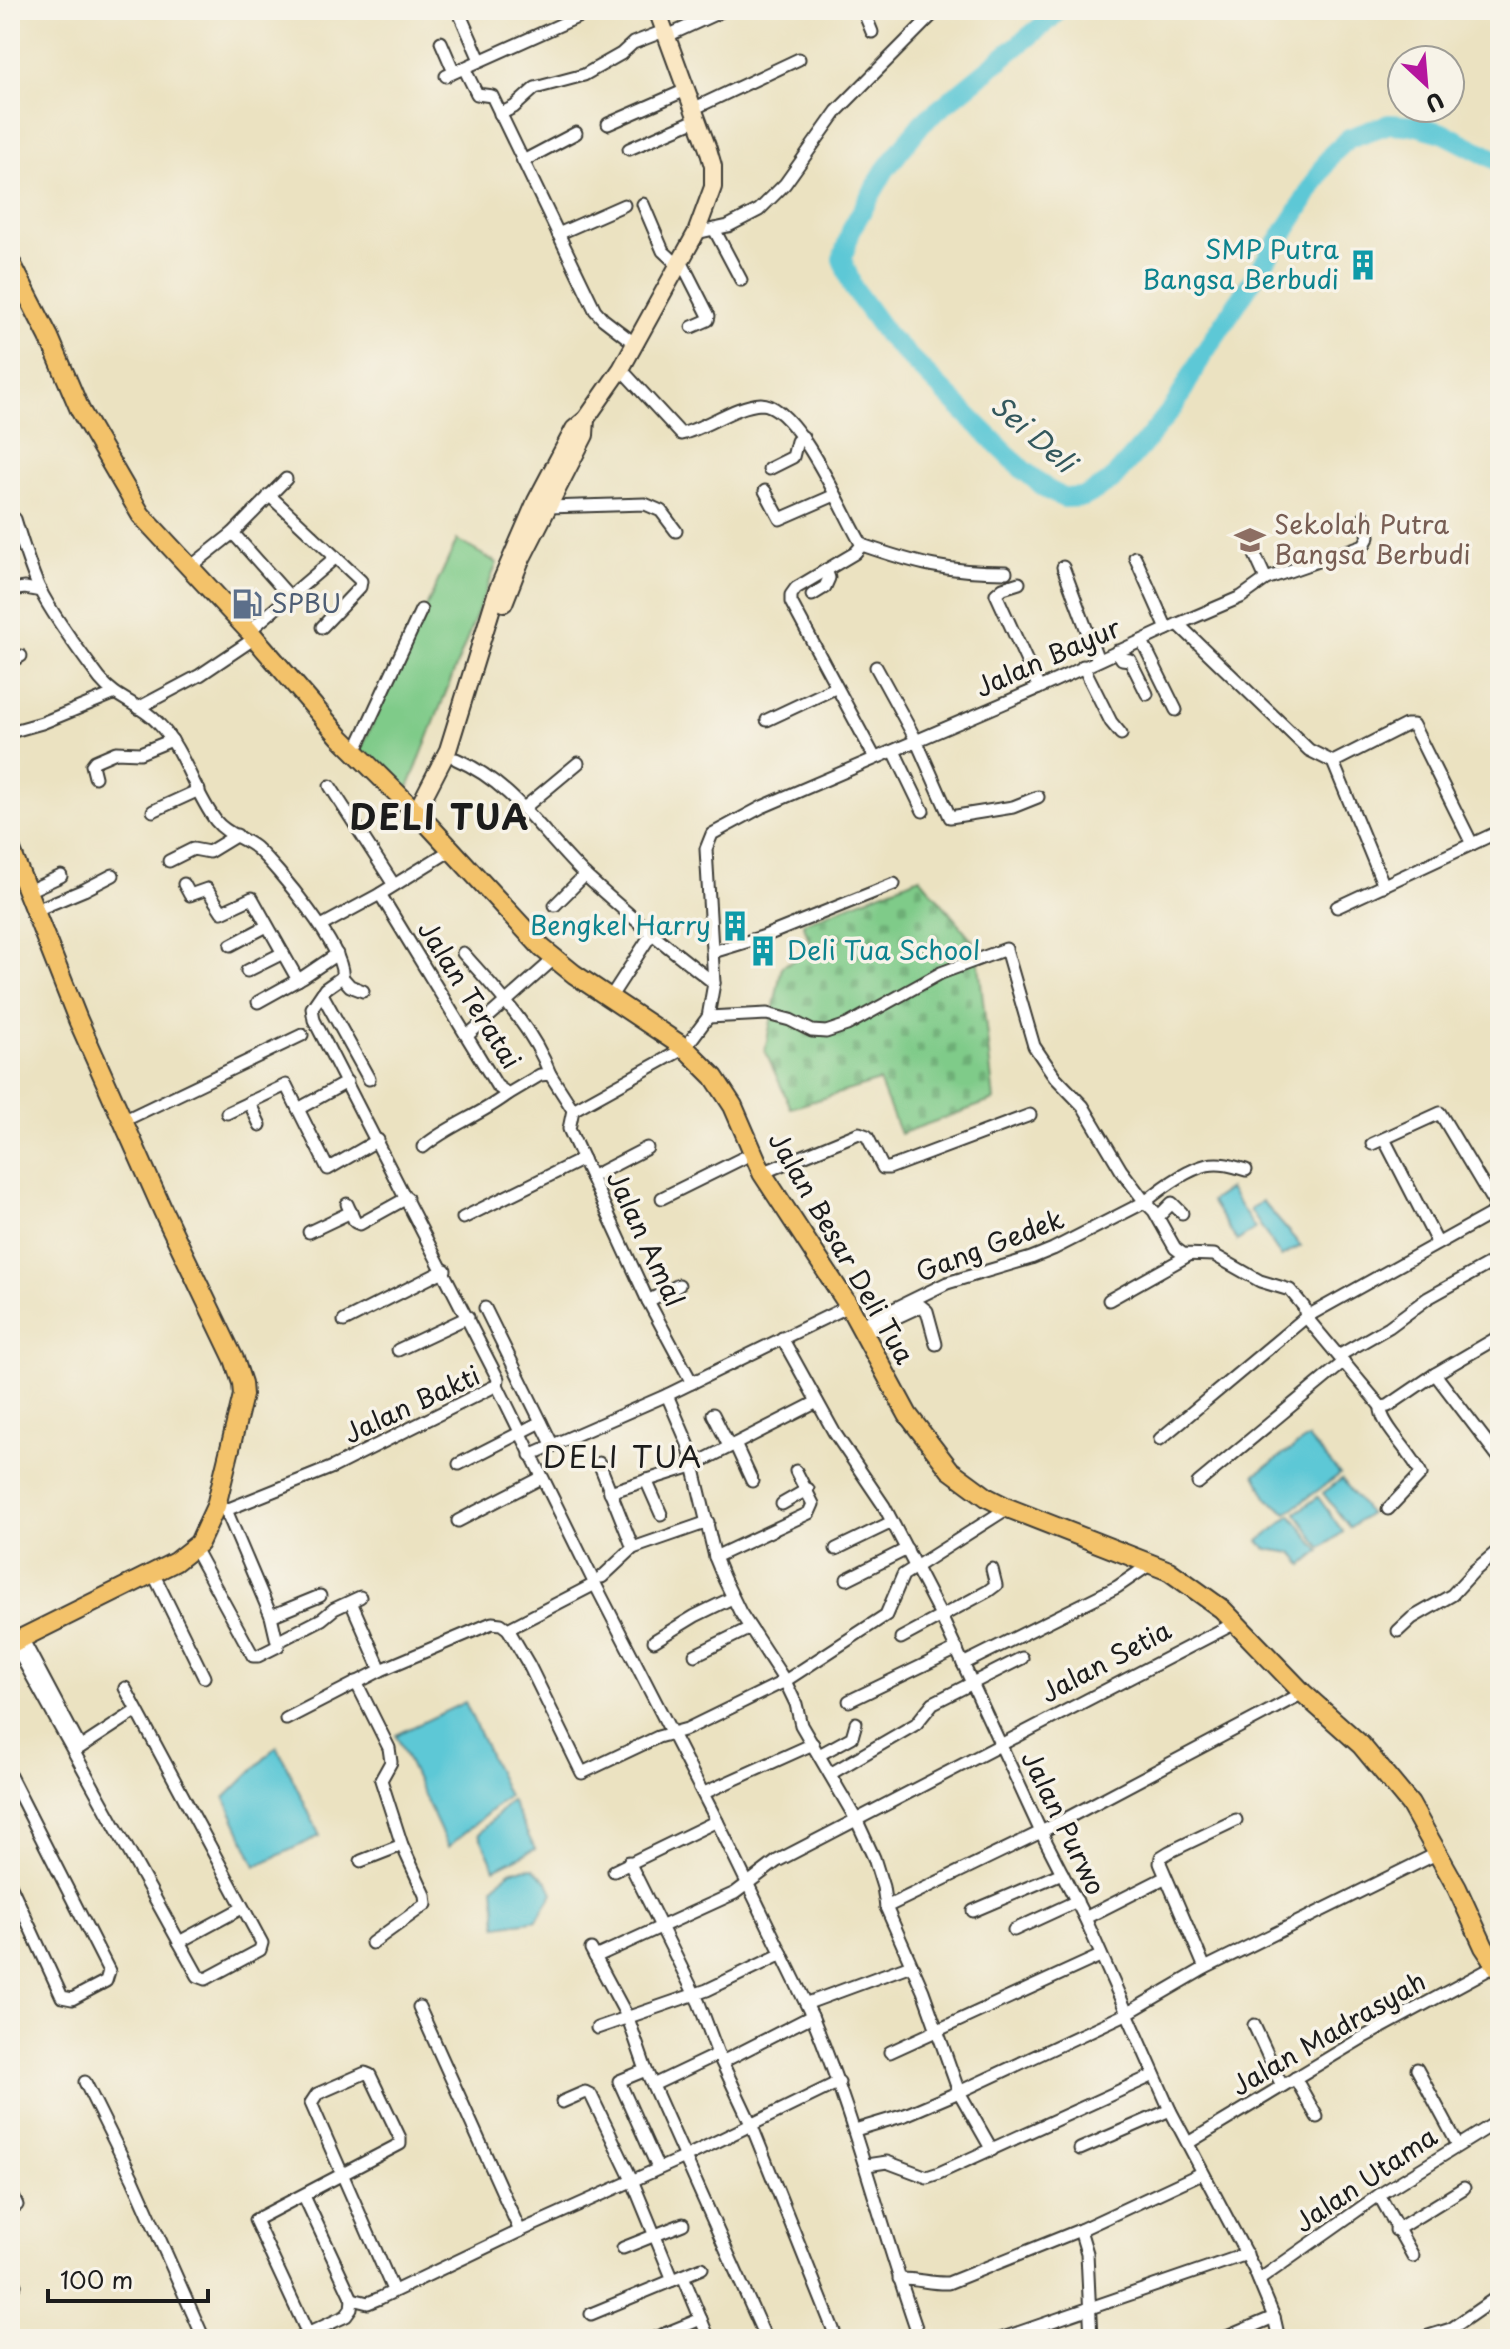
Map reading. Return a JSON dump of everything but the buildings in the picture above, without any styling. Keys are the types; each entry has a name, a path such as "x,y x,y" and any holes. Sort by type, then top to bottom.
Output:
{"main road":[{"path":"420,816 448,750 485,625 510,557 574,429 586,419 621,369 680,263 696,233 714,179 713,166 696,113 664,34 660,11"},
{"name":"Jalan Besar Deli Tua","path":"10,261 49,337 80,410 141,515 355,752 420,816 554,959 685,1048 714,1077 727,1095 762,1173 849,1306 908,1415 950,1470 988,1498 1008,1508 1177,1575 1235,1623 1382,1768 1410,1804 1497,1968"},
{"path":"420,816 456,759 520,562 585,435 586,419"},
{"path":"10,848 78,1020 234,1359 243,1395 221,1508 188,1553 15,1642"}],"street":[{"path":"458,10 480,60"},
{"path":"455,72 593,10"},
{"path":"500,114 542,85 584,75 621,54 633,43 724,10"},
{"path":"863,10 872,32"},
{"path":"696,233 728,226 765,205 785,184 837,111 937,10"},
{"path":"441,42 455,72 477,94 492,96 599,315 634,343"},
{"path":"629,149 799,59"},
{"path":"608,124 686,90"},
{"path":"523,161 576,133"},
{"path":"643,204 663,251 680,263 709,316 708,320 692,327"},
{"path":"558,234 624,205"},
{"path":"714,229 741,280"},
{"path":"621,369 681,434 764,404 786,417 803,437 862,545 920,565 965,572 1006,572"},
{"path":"769,469 793,457 797,441 803,437"},
{"path":"189,568 233,533 286,479"},
{"path":"765,491 780,519 835,495"},
{"path":"269,495 362,584 322,627"},
{"path":"548,507 645,504 661,511 676,531"},
{"path":"10,515 15,519 41,591 98,676 113,694 160,724 218,824 257,849 321,926 343,969 342,977 322,994 312,1008 313,1015 445,1270 498,1382 516,1370"},
{"name":"Jalan Bayur","path":"685,1048 708,1017 714,983 706,849 712,834 762,807 1241,597 1266,579 1364,545 1369,536 1364,517"},
{"path":"233,533 289,596"},
{"path":"862,545 796,588 790,598 835,688 875,758"},
{"path":"1255,555 1266,579"},
{"path":"138,708 200,675 252,635 289,596 336,557"},
{"path":"1135,557 1172,627 1309,750 1333,762 1384,886"},
{"path":"1063,567 1098,660"},
{"path":"812,595 825,587 829,578 826,570"},
{"path":"1019,583 996,594 1039,688"},
{"path":"11,585 41,591"},
{"path":"355,752 421,610"},
{"path":"1142,641 1176,710"},
{"path":"1117,651 1122,659 1130,660 1147,694"},
{"path":"1083,666 1111,722 1121,734"},
{"path":"876,667 916,740 952,818 1013,807 1038,797"},
{"path":"767,720 835,688"},
{"path":"10,732 42,723 113,694"},
{"path":"1333,762 1406,725 1413,725 1472,844"},
{"path":"95,777 92,765 95,761 121,751 145,752 172,740"},
{"path":"894,751 923,811"},
{"path":"456,759 485,772 524,808 585,875 714,983"},
{"path":"524,808 578,763"},
{"path":"330,786 394,885"},
{"path":"153,811 199,790"},
{"path":"1337,907 1500,831"},
{"path":"169,861 193,849 209,852 237,835"},
{"path":"321,926 451,850"},
{"path":"258,871 270,864"},
{"path":"36,910 113,875"},
{"path":"555,905 585,875"},
{"path":"28,891 61,876"},
{"path":"184,884 190,895 207,889 211,891 222,912 252,898 298,980"},
{"path":"713,952 762,937 894,884"},
{"name":"Jalan Teratai","path":"380,894 468,1035 491,1079 508,1094 540,1075 550,1074 573,1110"},
{"path":"231,945 267,926"},
{"path":"610,998 652,933"},
{"path":"708,1017 767,1014 790,1020 812,1031 826,1032 847,1025 941,973 1006,949 1034,1046 1055,1077 1083,1106 1121,1170 1158,1217 1175,1248 1189,1255 1214,1255 1260,1281 1290,1290 1304,1307 1306,1317 1381,1407 1382,1418 1415,1460 1421,1474 1388,1509"},
{"path":"247,971 283,953"},
{"path":"463,953 506,1002 536,1046 550,1074"},
{"path":"258,1002 337,954"},
{"path":"468,1035 554,959"},
{"path":"342,977 350,986 363,991"},
{"path":"322,994 369,1079"},
{"path":"123,1121 302,1035"},
{"path":"573,1110 685,1048"},
{"path":"298,1109 347,1082"},
{"path":"227,1113 286,1085 328,1169 378,1140"},
{"path":"423,1147 508,1094"},
{"path":"249,1102 260,1125"},
{"name":"Jalan Amal","path":"573,1110 569,1129 648,1301 692,1383"},
{"path":"1160,1439 1306,1317 1499,1209 1440,1113 1372,1144"},
{"path":"762,1173 859,1133 867,1136 878,1164 889,1168 1030,1115"},
{"path":"1384,1139 1437,1242"},
{"path":"591,1177 647,1148"},
{"path":"662,1198 753,1153"},
{"path":"463,1218 583,1159"},
{"name":"Gang Gedek","path":"861,1329 947,1283 1042,1254 1145,1202 1206,1165 1226,1164 1246,1170"},
{"path":"309,1232 349,1208 355,1222 360,1224 407,1198"},
{"path":"1158,1217 1172,1203 1182,1213"},
{"path":"1109,1300 1189,1255"},
{"path":"1198,1483 1342,1358 1428,1298 1500,1258"},
{"path":"344,1321 445,1270"},
{"path":"648,1301 679,1285"},
{"path":"530,1455 667,1395 849,1306"},
{"path":"861,1329 921,1306 927,1311 936,1344"},
{"path":"485,1308 553,1446"},
{"path":"398,1350 468,1317"},
{"path":"1381,1407 1388,1406 1500,1336"},
{"name":"Jalan Purwo","path":"782,1338 834,1432 892,1522 941,1616 1041,1832 1085,1918 1170,2110 1247,2254 1274,2317 1279,2339"},
{"path":"1435,1374 1500,1459"},
{"name":"Jalan Bakti","path":"221,1508 333,1467 498,1382 541,1478 598,1581 808,2003 867,2165 899,2279 920,2339"},
{"path":"667,1395 688,1444 715,1557 732,1598 785,1681 796,1704 801,1725 857,1821 878,1872 886,1907 959,2092 992,2150"},
{"path":"610,1492 692,1466 817,1402"},
{"path":"713,1414 752,1481"},
{"path":"459,1464 541,1422"},
{"path":"599,1463 633,1548"},
{"path":"715,1557 809,1513 813,1504 808,1489 796,1471"},
{"path":"458,1521 541,1478"},
{"path":"646,1480 661,1514"},
{"path":"782,1504 808,1489"},
{"path":"221,1508 271,1616 279,1641"},
{"path":"286,1719 381,1670 492,1623 501,1624 508,1629 529,1665 582,1773 672,1732 687,1729 785,1681 886,1615 900,1578 1008,1508"},
{"path":"508,1629 598,1581 633,1548 708,1522"},
{"path":"836,1549 892,1522"},
{"path":"847,1579 907,1549"},
{"path":"1398,1631 1412,1618 1452,1595 1500,1549"},
{"path":"188,1553 253,1656 274,1649 279,1641 355,1600 381,1670"},
{"path":"963,1664 1117,1587 1152,1563"},
{"path":"901,1638 978,1598 996,1585 992,1569"},
{"path":"153,1573 204,1677"},
{"path":"271,1616 320,1596"},
{"path":"654,1641 732,1598"},
{"name":"Jalan Setia","path":"628,2018 593,1953 735,1893 777,1861 1235,1623"},
{"path":"695,1655 750,1628"},
{"path":"15,1642 78,1750 201,1979 260,1950 262,1943 125,1688"},
{"path":"849,1701 957,1649"},
{"path":"830,1774 916,1724 929,1705 1022,1658"},
{"path":"356,1682 389,1748 391,1762 381,1780 402,1845 425,1895 426,1904 391,1926 372,1943"},
{"path":"886,1907 1041,1832 1303,1693"},
{"path":"78,1750 136,1711"},
{"path":"704,1793 852,1737 856,1723"},
{"path":"10,1776 109,1971 106,1981 72,1999 62,1997 10,1884"},
{"path":"1205,1968 1164,1878 1161,1857 1236,1820"},
{"path":"614,1871 717,1821"},
{"path":"361,1861 402,1845"},
{"path":"855,2130 905,2115 959,2092 1126,2014 1205,1968 1438,1853"},
{"path":"629,1862 751,2124 837,2339"},
{"path":"973,1911 1062,1873"},
{"path":"1085,1918 1164,1878"},
{"path":"1014,1930 1077,1901"},
{"path":"179,1942 242,1908"},
{"path":"597,2028 715,1986 782,1954"},
{"path":"890,2052 1100,1956"},
{"path":"808,2003 911,1965"},
{"name":"Jalan Madrasyah","path":"1188,2143 1362,2038 1497,1968"},
{"path":"419,2007 520,2231"},
{"path":"653,2085 812,2016"},
{"path":"628,2018 646,2070 766,2339"},
{"path":"1254,2025 1282,2086"},
{"path":"1417,2069 1458,2145"},
{"path":"646,2070 619,2081 658,2168"},
{"path":"304,2196 352,2299 346,2316 302,2336 254,2221 304,2196 343,2174 385,2153 401,2142 367,2073 317,2094 311,2103 343,2174 393,2290"},
{"path":"867,2165 890,2162 927,2177 1154,2075"},
{"path":"1295,2078 1317,2117"},
{"path":"85,2082 133,2179 204,2339"},
{"path":"352,2299 368,2303 685,2157 839,2082"},
{"path":"562,2102 585,2092 591,2095 655,2235 709,2339"},
{"path":"1080,2149 1170,2110"},
{"name":"Jalan Utama","path":"1259,2280 1379,2195 1500,2120"},
{"path":"899,2279 948,2283 1080,2230 1202,2173"},
{"path":"1396,2230 1464,2188"},
{"path":"10,2190 17,2205"},
{"path":"1379,2195 1413,2256"},
{"path":"623,2248 683,2224"},
{"path":"1080,2230 1087,2253 1091,2339"},
{"path":"1000,2339 1247,2254"},
{"path":"591,2314 702,2268"},
{"path":"1419,2339 1453,2334 1500,2295"},
{"path":"1222,2339 1274,2317"},
{"path":"652,2339 701,2319"}],"green space":[{"path":"457,540 497,563 407,791 360,751"},
{"path":"920,877 977,946 994,1100 900,1134 879,1081 791,1108 765,1051 782,966 813,951 803,923"}],"water":[{"path":"1229,1189 1255,1229 1237,1241 1211,1201"},
{"path":"1262,1201 1301,1246 1281,1257 1250,1210"},
{"path":"1308,1438 1340,1474 1287,1513 1268,1499 1255,1474"},
{"path":"1342,1479 1369,1514 1350,1528 1323,1493"},
{"path":"1318,1497 1343,1532 1321,1548 1296,1513"},
{"path":"1291,1515 1320,1551 1303,1565 1293,1553 1266,1549 1259,1541"},
{"path":"465,1702 508,1796 448,1847 396,1735"},
{"path":"277,1746 320,1836 256,1866 225,1798"},
{"path":"511,1800 535,1849 495,1869 479,1834"},
{"path":"533,1868 548,1882 553,1893 537,1920 497,1926 494,1886 511,1870"}],"waterway":[{"name":"Sei Deli","path":"1058,10 922,123 885,170 852,228 842,259 853,288 887,335 1022,469 1048,490 1064,498 1084,497 1111,481 1175,405 1204,353 1295,216 1331,155 1349,138 1389,124 1417,126 1443,133 1500,162"}],"place":[{"name":"SMP Putra Bangsa Berbudi","path":"1363,265"},
{"name":"Sekolah Putra Bangsa Berbudi","path":"1250,540"},
{"name":"SPBU","path":"247,604"},
{"name":"Bengkel Harry","path":"735,926"},
{"name":"Deli Tua School","path":"763,951"}],"district":[{"name":"DELI TUA","path":"440,818"},
{"name":"DELI TUA","path":"623,1458"}]}
